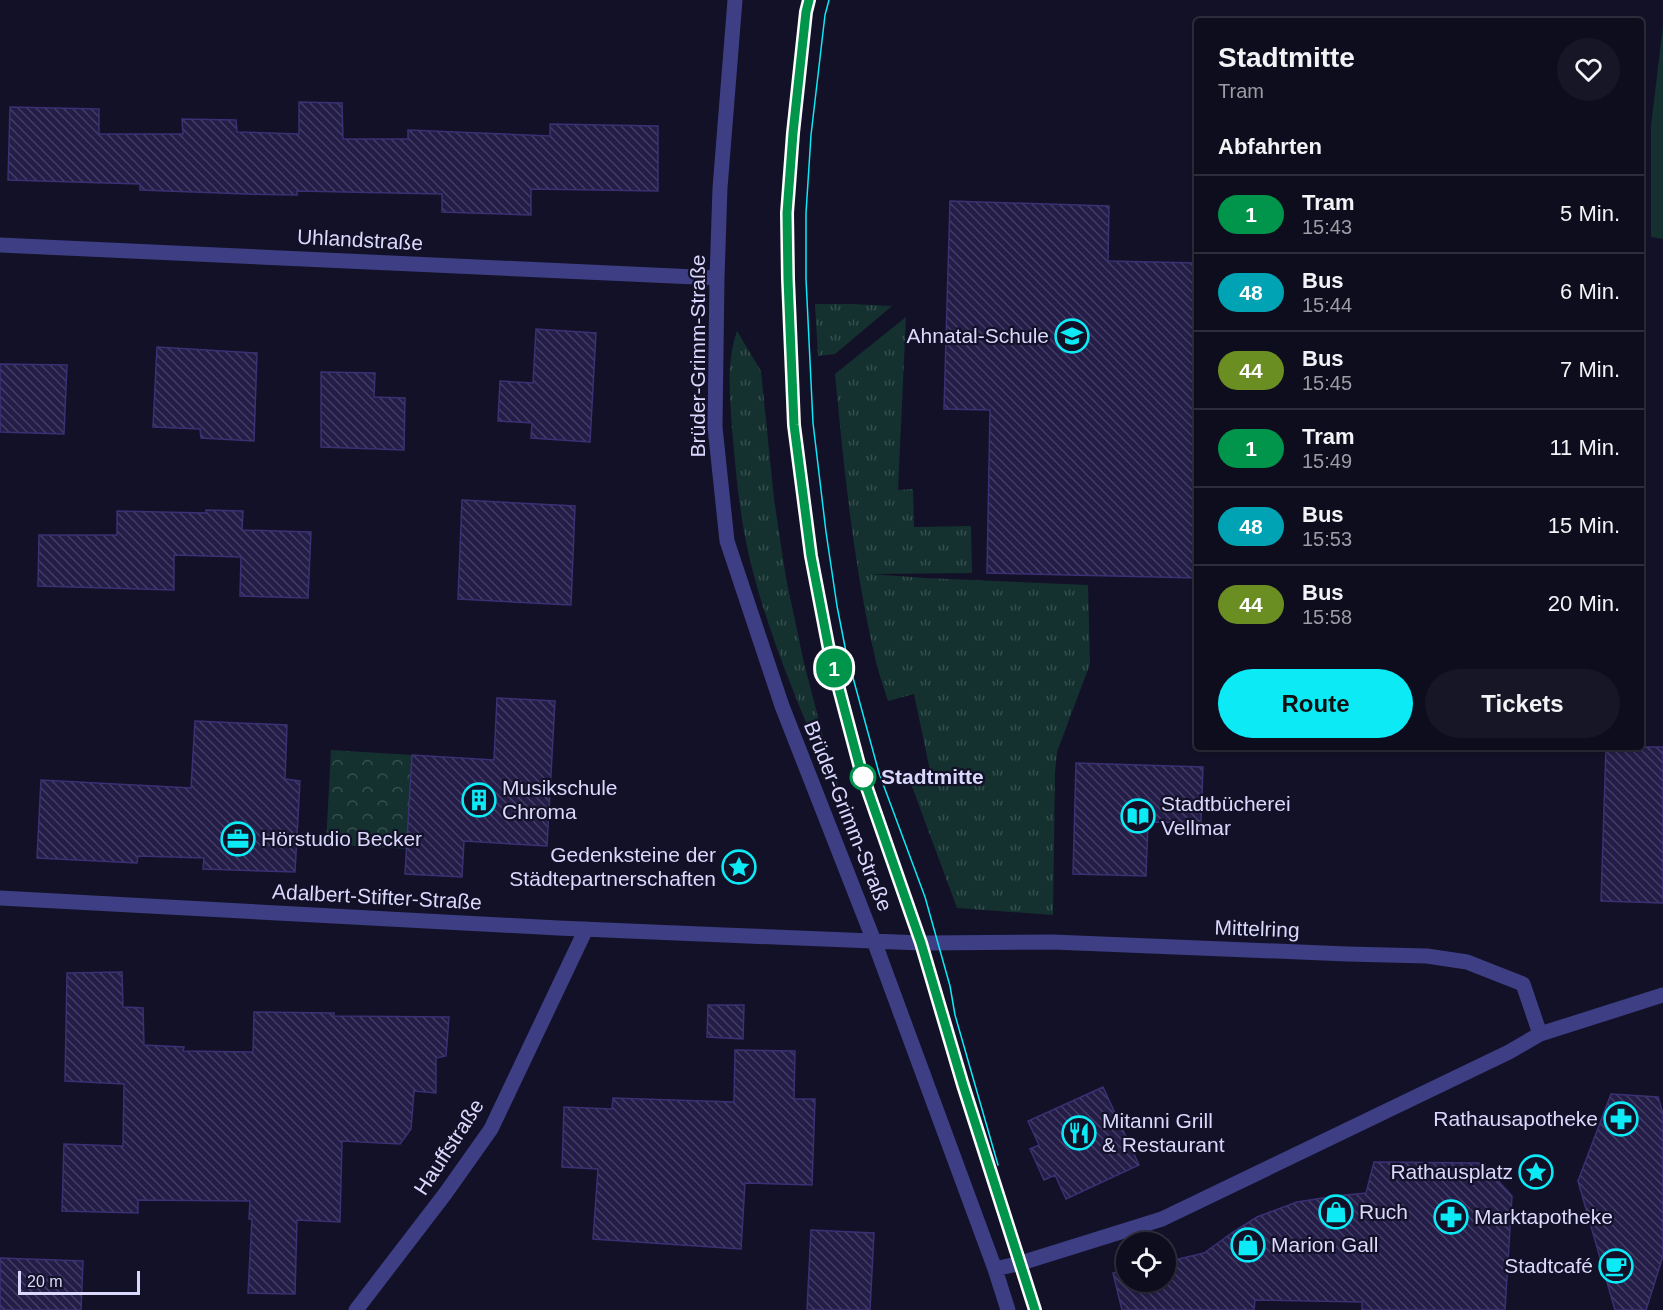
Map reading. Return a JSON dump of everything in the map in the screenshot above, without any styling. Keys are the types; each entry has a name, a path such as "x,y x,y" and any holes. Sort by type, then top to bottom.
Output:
{"street":[{"name":"Brüder-Grimm-Straße","path":"735,0 720,188 717,278 715,427 726,541 782,706 874,941 1008,1310"},
{"name":"Uhlandstraße","path":"0,244 717,278"},
{"name":"Adalbert-Stifter-Straße","path":"0,898 586,929 931,942"},
{"name":"Hauffstraße","path":"357,1310 491,1129 586,929"},
{"name":"Mittelring","path":"931,942 1053,942 1427,956 1467,962 1523,984 1540,1034"},
{"path":"995,1269 1162,1219 1509,1052 1540,1034 1663,995"}],"green space":[{"path":"1663,25 1663,239 1651,237 1651,126"},
{"path":"815,304 892,306 835,354 818,356"},
{"path":"906,317 898,490 913,489 914,527 971,526 972,573 869,574 1088,585 1090,664 1057,752 1053,915 957,908 910,781 932,780 914,694 888,701 875,659 855,549 835,374"},
{"path":"737,331 761,371 774,499 786,578 804,663 839,788 834,790 778,650 747,548 737,480 730,392 731,355"},
{"path":"331,750 412,755 407,849 326,844"}],"building":[{"path":"299,102 342,103 343,139 408,139 408,130 550,136 550,124 658,126 658,191 531,189 531,215 442,212 442,194 297,191 297,195 247,194 140,190 140,184 8,180 10,107 99,109 99,134 183,134 182,119 236,120 237,132 299,134"},
{"name":"Ahnatal-Schule","path":"950,201 1109,206 1108,261 1194,263 1194,578 987,573 990,410 944,409"},
{"path":"536,329 596,333 590,442 531,438 532,423 498,421 500,381 533,383"},
{"path":"157,347 257,353 254,441 201,438 200,429 153,427"},
{"path":"0,364 67,365 64,434 0,432"},
{"path":"321,372 375,373 374,397 405,398 404,450 321,447"},
{"path":"462,500 575,506 571,605 458,599"},
{"path":"206,510 243,511 242,530 311,532 308,598 240,596 241,557 174,555 174,590 38,586 39,535 117,535 117,511 206,513"},
{"name":"Musikschule Chroma","path":"497,698 555,701 547,846 464,841 462,877 405,874 412,755 494,760"},
{"path":"195,721 287,725 285,779 300,781 295,872 203,869 204,858 138,856 137,863 37,858 41,780 191,788"},
{"path":"1644,747 1663,747 1663,903 1601,901 1606,750 1644,750"},
{"name":"Stadtbücherei Vellmar","path":"1076,763 1203,767 1201,823 1148,822 1146,876 1073,874"},
{"path":"122,972 123,1007 143,1008 144,1045 184,1047 183,1051 253,1052 254,1012 334,1013 334,1016 449,1017 446,1056 436,1058 436,1093 414,1091 411,1129 400,1144 342,1141 340,1222 297,1220 295,1294 248,1293 252,1219 249,1219 250,1201 138,1200 138,1213 62,1211 64,1144 123,1146 124,1084 65,1081 67,973"},
{"path":"708,1005 744,1005 743,1039 707,1037"},
{"path":"735,1050 795,1051 794,1099 815,1099 812,1185 745,1183 741,1249 593,1239 598,1169 562,1167 564,1107 612,1109 613,1098 734,1102"},
{"name":"Mitanni Grill & Restaurant","path":"1103,1087 1139,1165 1066,1199 1055,1175 1044,1180 1030,1149 1039,1145 1028,1121"},
{"path":"1611,1094 1658,1097 1663,1114 1663,1256 1646,1310 1615,1310 1578,1181"},
{"path":"1374,1162 1482,1163 1512,1196 1505,1310 1362,1310 1362,1302 1255,1300 1254,1310 1122,1310 1118,1292 1176,1292 1176,1260 1204,1253 1257,1217 1297,1202 1366,1193"},
{"path":"811,1230 874,1233 870,1310 807,1310"},
{"path":"0,1258 83,1261 81,1310 0,1310"}],"tram line":[{"path":"809,0 793,133 787,213 794,425 807,535 838,688 860,768 921,943 972,1115 1035,1310"},
{"name":"1","path":"809,0 793,133 787,213 794,425 807,535 838,688 860,768 921,943 963,1085 1035,1310"},
{"path":"829,0 825,15 811,135 806,213 806,279 813,423 826,532 846,652 879,773 925,897 950,986 955,1015 998,1165"}],"place":[{"name":"Ahnatal-Schule","path":"1072,336"},
{"name":"Stadtmitte","path":"863,777"},
{"name":"Musikschule Chroma","path":"479,800"},
{"name":"Stadtbücherei Vellmar","path":"1138,816"},
{"name":"Hörstudio Becker","path":"238,839"},
{"name":"Gedenksteine der Städtepartnerschaften","path":"739,867"},
{"name":"Rathausapotheke","path":"1621,1119"},
{"name":"Mitanni Grill & Restaurant","path":"1079,1133"},
{"name":"Rathausplatz","path":"1536,1172"},
{"name":"Ruch","path":"1336,1212"},
{"name":"Marktapotheke","path":"1451,1217"},
{"name":"Marion Gall","path":"1248,1245"},
{"name":"Stadtcafé","path":"1616,1266"}]}
